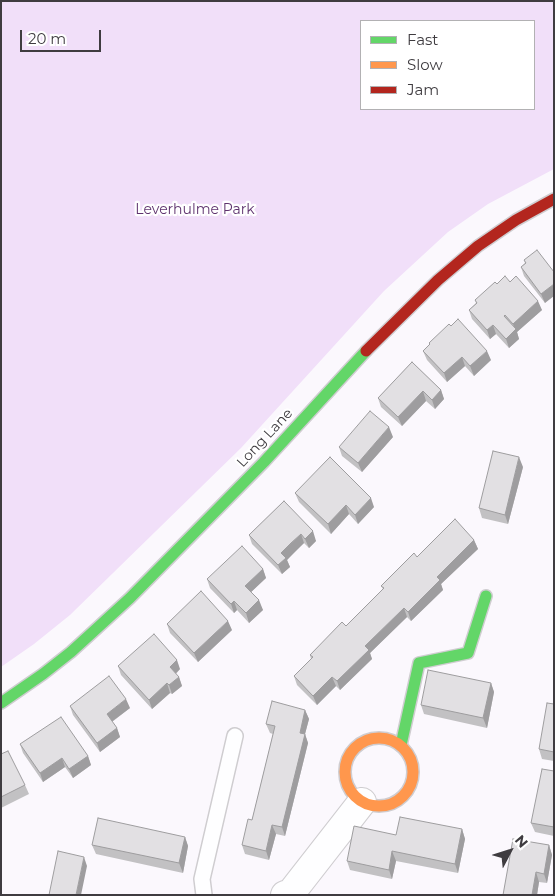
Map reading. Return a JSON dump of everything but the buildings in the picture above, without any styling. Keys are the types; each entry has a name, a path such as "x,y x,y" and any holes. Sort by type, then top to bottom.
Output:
{"street":[{"name":"Long Lane","path":"1,703 71,652 130,598 264,462 381,336 438,280 478,246 516,220 554,199"},
{"path":"401,745 419,663 468,653 486,596"},
{"path":"376,737 391,739 401,745 413,763 414,775 411,787 404,797 392,805 373,806 362,802 349,789 345,778 346,762 352,751 364,741 376,737"},
{"path":"290,894 362,802"}],"lane":[{"path":"204,895 202,879 235,736"}],"green space":[{"name":"Leverhulme Park","path":"1,1 554,1 554,169 488,204 448,232 384,291 241,448 70,615 1,667"}],"traffic: fast":[{"path":"1,703 71,652 130,598 264,462 366,351"},
{"path":"401,745 419,663 468,653 486,596"}],"traffic: slow":[{"path":"372,738 386,738 398,743 408,753 413,765 413,772 413,779 408,791 398,801 386,806 372,806 360,801 350,791 345,779 345,765 350,753 360,743 372,738"}],"traffic: jam":[{"path":"366,351 438,280 478,246 516,220 554,199"}]}
